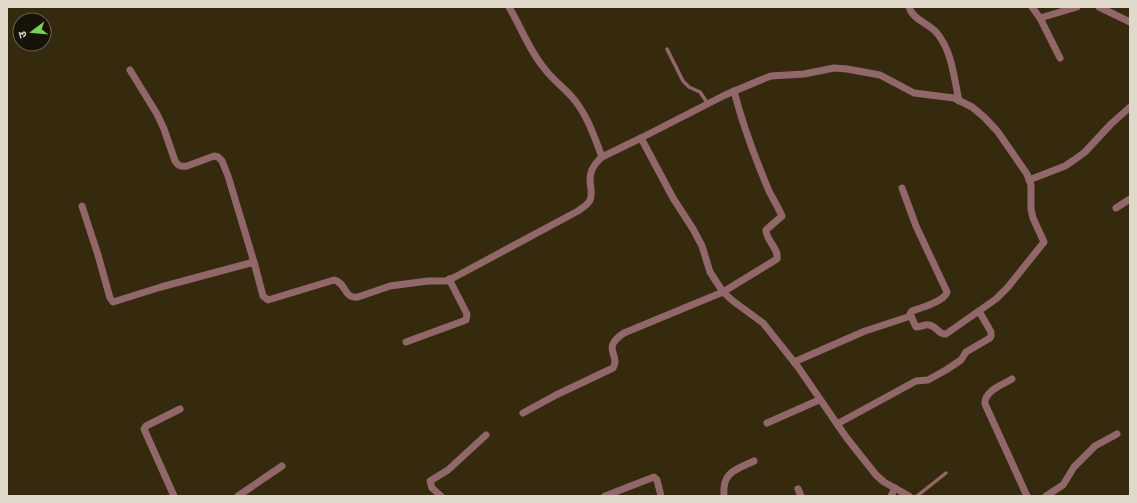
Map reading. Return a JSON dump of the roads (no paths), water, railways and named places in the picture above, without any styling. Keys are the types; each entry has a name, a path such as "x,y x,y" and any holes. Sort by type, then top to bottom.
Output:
{"street":[{"path":"509,7 533,52 544,69 572,98 583,112 602,157"},
{"path":"909,7 913,15 930,26 947,50 959,101"},
{"path":"1032,7 1040,18 1060,58"},
{"path":"1040,18 1077,7"},
{"path":"1099,7 1130,22"},
{"path":"130,70 157,114 175,161 178,165 182,167 187,166 214,156 218,157 222,161 232,188 263,296 268,300 334,280 338,281 349,296 353,298 390,286 449,279 549,227 586,205 592,195 589,177 591,170 594,164 602,157 734,91 771,76 804,74 834,68 880,75 914,93 940,95 954,98 984,117 998,132 1027,174 1033,218 1043,239 1043,244 1008,287 996,299 950,332 943,334 930,325 916,327 910,314 912,311 929,305 945,297 947,294 916,226 902,188"},
{"path":"523,412 614,368 615,362 612,346 618,337 624,333 723,292 777,259 777,252 767,235 766,230 782,216 769,191 748,140 734,91"},
{"path":"1029,180 1065,166 1074,160 1085,152 1111,124 1130,107"},
{"path":"641,138 673,198 693,229 702,246 710,272 723,292 763,323 794,362 836,424 876,475 884,482 910,496"},
{"path":"1116,208 1130,200"},
{"path":"82,206 110,298 113,302 161,287 254,262"},
{"path":"406,342 466,320 467,314 449,279"},
{"path":"836,424 916,381 928,380 961,360 966,352 990,338 991,332 979,311"},
{"path":"794,362 865,331 911,316"},
{"path":"1012,379 989,393 984,400 1027,496"},
{"path":"767,423 820,400"},
{"path":"174,496 144,429 146,426 180,409"},
{"path":"1046,496 1064,486 1074,468 1095,446 1117,434"},
{"path":"441,496 432,488 430,481 448,470 486,435"},
{"path":"724,496 724,484 728,475 754,461"},
{"path":"238,496 282,466"},
{"path":"605,496 654,477 657,480 662,496"},
{"path":"891,496 895,488"},
{"path":"798,489 801,496"}],"lane":[{"path":"667,49 683,81 690,87 700,92 708,104"},
{"path":"917,496 946,473"}]}
